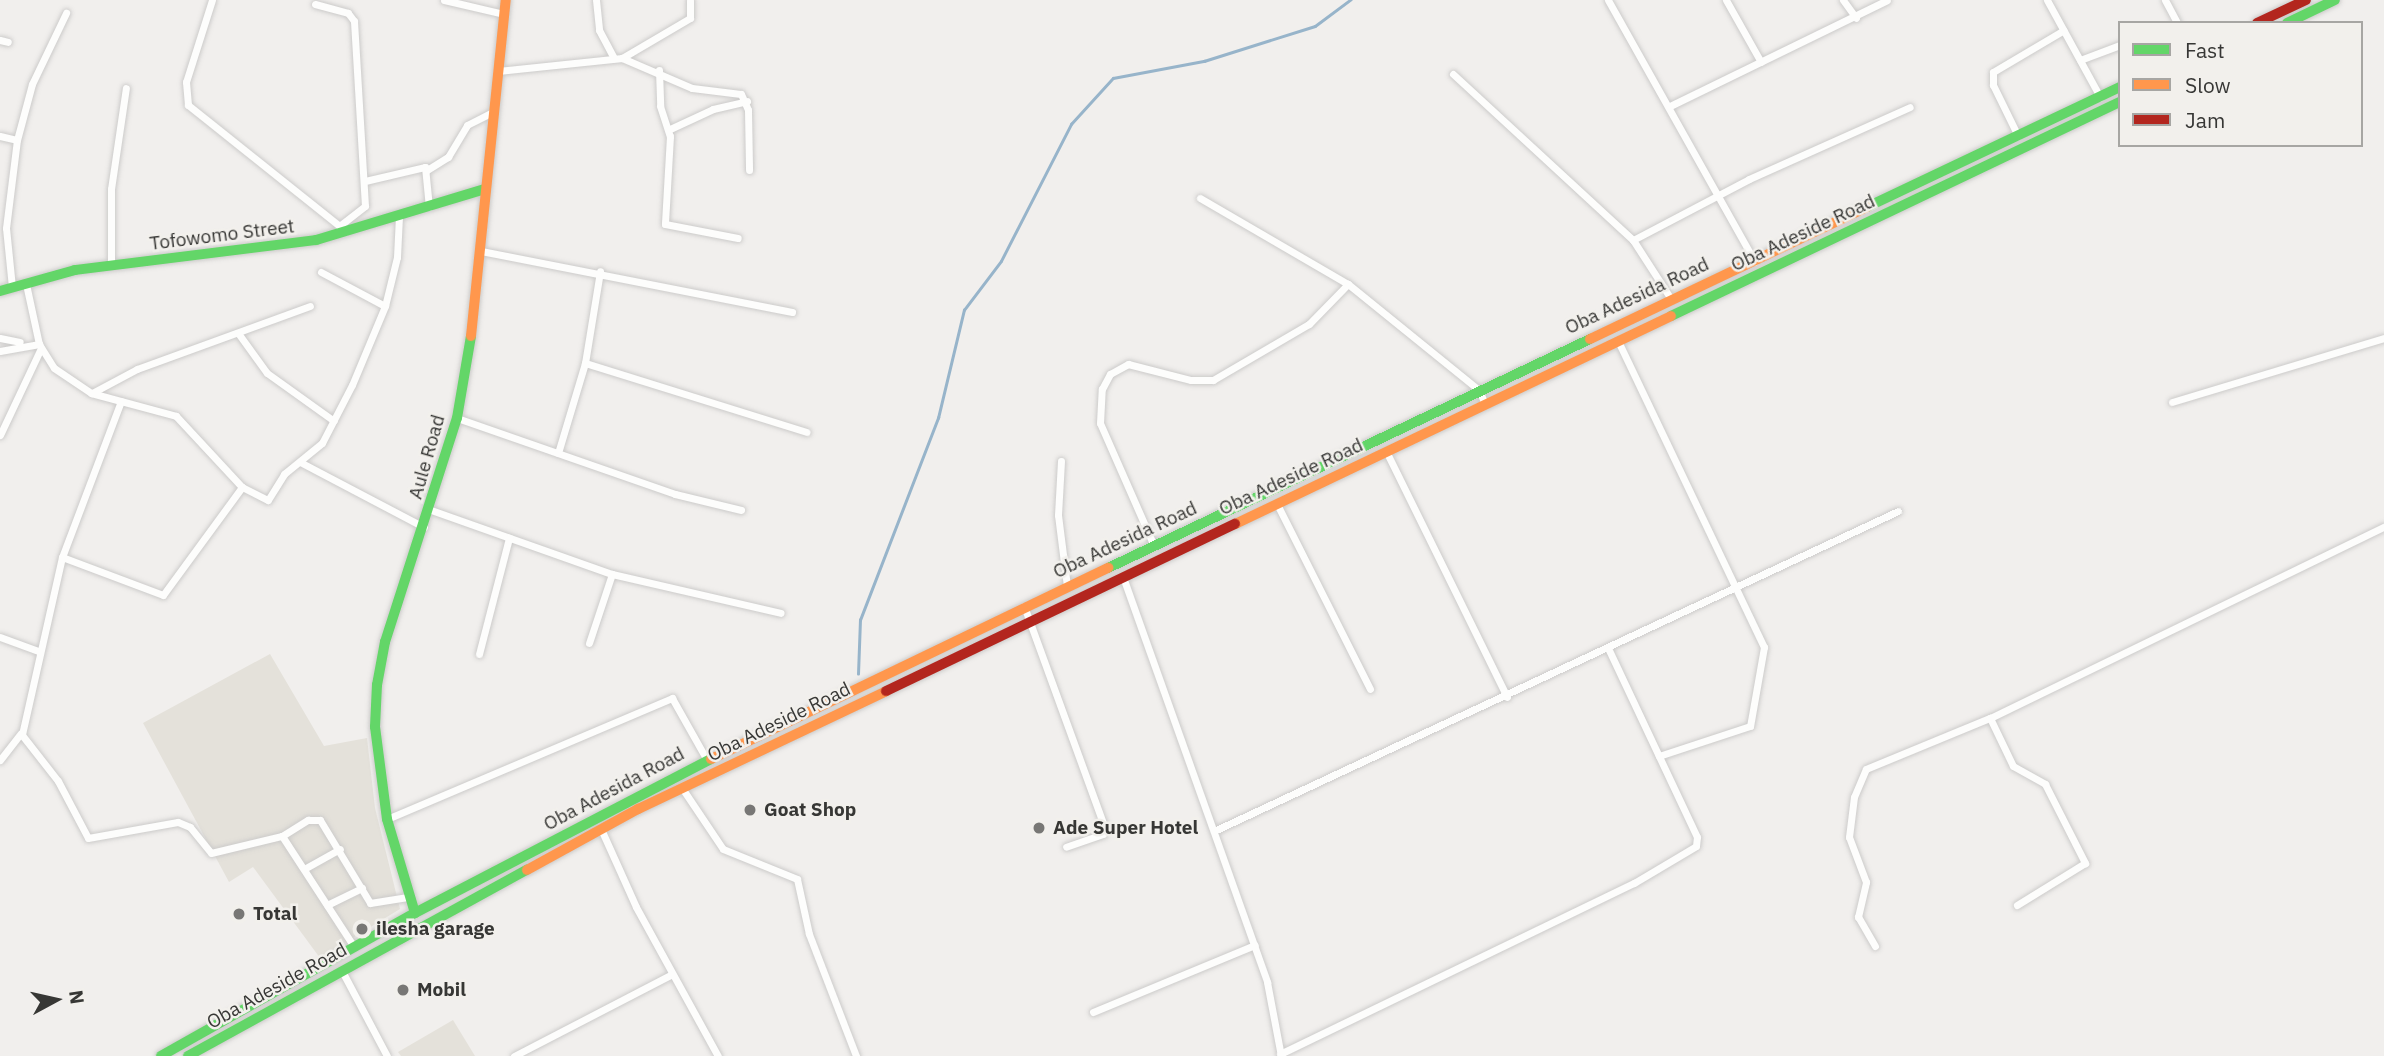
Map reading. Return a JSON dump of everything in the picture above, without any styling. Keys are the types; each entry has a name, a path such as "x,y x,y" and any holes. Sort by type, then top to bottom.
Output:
{"main road":[{"name":"Aule Road","path":"415,913 408,897 387,819 375,727 377,685 385,642 431,510 457,418 481,251 492,112 506,0"},
{"path":"2261,21 2306,0"},
{"path":"2291,21 2335,0"},
{"name":"Oba Adesida Road","path":"161,1056 415,913 750,738 2118,88"},
{"name":"Oba Adeside Road","path":"188,1056 341,970 681,788 2118,103"},
{"path":"1953,167 1959,178"},
{"name":"Tofowomo Street","path":"6,289 111,265 228,255 399,216 485,189"},
{"path":"750,738 758,751"}],"street":[{"path":"212,0 186,82 188,105 343,228 364,209 365,181 353,17 315,4"},
{"path":"444,0 505,14"},
{"path":"596,0 599,30 618,58"},
{"path":"618,58 690,18 690,0"},
{"path":"1608,0 1672,105 1760,272"},
{"path":"1726,0 1761,62"},
{"path":"1843,0 1856,18"},
{"path":"1672,105 1856,18 1887,0"},
{"path":"2047,0 2100,97"},
{"path":"2165,0 2176,21"},
{"path":"6,289 6,228 17,140 36,73 66,13"},
{"path":"2018,136 1993,85 1993,72 2064,30"},
{"path":"2080,60 2118,46"},
{"path":"498,71 618,58 659,70 692,88 741,94 747,102 749,170"},
{"path":"659,70 660,106 670,129 667,227 738,238"},
{"path":"1453,74 1633,240 1671,299"},
{"path":"111,265 110,210 126,88"},
{"path":"670,129 713,109 747,102"},
{"path":"1633,240 1721,195 1910,107"},
{"path":"365,181 427,170 448,157 467,125 492,112"},
{"path":"0,136 17,140"},
{"path":"427,170 429,207"},
{"path":"1200,198 1348,284 1479,390 1485,404"},
{"path":"26,284 40,346 54,368 91,393 176,416 242,487 268,500 284,474 315,452 334,421 384,306 397,257 399,216"},
{"path":"481,251 600,271 792,312"},
{"path":"558,453 585,363 600,271"},
{"path":"321,272 384,306"},
{"path":"1154,546 1100,423 1102,389 1110,374 1128,363 1191,380 1213,380 1308,324 1348,284"},
{"path":"91,393 137,369 310,306"},
{"path":"238,332 267,373 334,421"},
{"path":"0,338 40,346"},
{"path":"1622,338 1764,647 1753,723 1659,756"},
{"path":"2172,402 2384,338"},
{"path":"0,351 23,342"},
{"path":"0,435 40,346"},
{"path":"585,363 806,432"},
{"path":"0,760 21,733 62,557 121,401"},
{"path":"457,418 675,494 741,510"},
{"path":"1386,452 1507,696"},
{"path":"1061,461 1058,515 1067,586"},
{"path":"300,462 425,527"},
{"path":"62,557 163,595 242,487"},
{"path":"1277,503 1370,689"},
{"path":"431,510 612,574 781,613"},
{"path":"1214,831 1898,512"},
{"path":"1875,946 1858,917 1866,882 1849,836 1862,774 1990,718 2384,527"},
{"path":"479,654 509,538"},
{"path":"589,643 612,574"},
{"path":"1123,576 1255,945 1272,998 1280,1055 1634,883 1696,846 1697,837 1608,648"},
{"path":"1024,606 1105,828 1103,834 1066,847"},
{"path":"0,637 38,651"},
{"path":"387,819 672,698 707,760"},
{"path":"1990,718 2013,766 2045,785 2085,866 2017,905"},
{"path":"21,733 58,781 88,838 178,821 190,827 211,853 282,836 314,818 325,824 373,905 408,897"},
{"path":"681,788 723,849 797,879 809,934 856,1056"},
{"path":"601,829 672,974 718,1056"},
{"path":"282,836 354,947"},
{"path":"304,869 340,849"},
{"path":"327,905 362,888"},
{"path":"1093,1012 1255,945"},
{"path":"341,970 387,1056"},
{"path":"514,1056 672,974"}],"shaded area":[{"name":"ilesha garage","path":"270,654 324,746 367,738 375,808 400,909 320,958 253,867 229,882 143,723"},
{"path":"453,1020 475,1056 401,1056 398,1052"}],"waterway":[{"path":"858,674 860,620 938,418 964,310 1001,261 1071,124 1113,78 1204,61 1315,26 1350,0"}],"traffic: fast":[{"path":"2291,21 2335,0"},
{"path":"1867,207 2118,88"},
{"path":"1671,316 2118,103"},
{"path":"0,291 75,270 316,240 485,189"},
{"path":"415,913 387,819 375,727 377,685 385,642 457,418 471,336"},
{"path":"1108,568 1590,339"},
{"path":"161,1056 415,913 711,759"},
{"path":"188,1056 527,870"}],"traffic: slow":[{"path":"471,336 506,0"},
{"path":"1590,339 1867,207"},
{"path":"1235,524 1671,316"},
{"path":"711,759 1108,568"},
{"path":"527,870 638,809 886,691"}],"traffic: jam":[{"path":"2261,21 2306,0"},
{"path":"886,691 1235,524"}],"place":[{"name":"Goat Shop","path":"750,810"},
{"name":"Ade Super Hotel","path":"1039,828"},
{"name":"Total","path":"239,914"},
{"name":"ilesha garage","path":"362,929"},
{"name":"Mobil","path":"403,990"}]}
